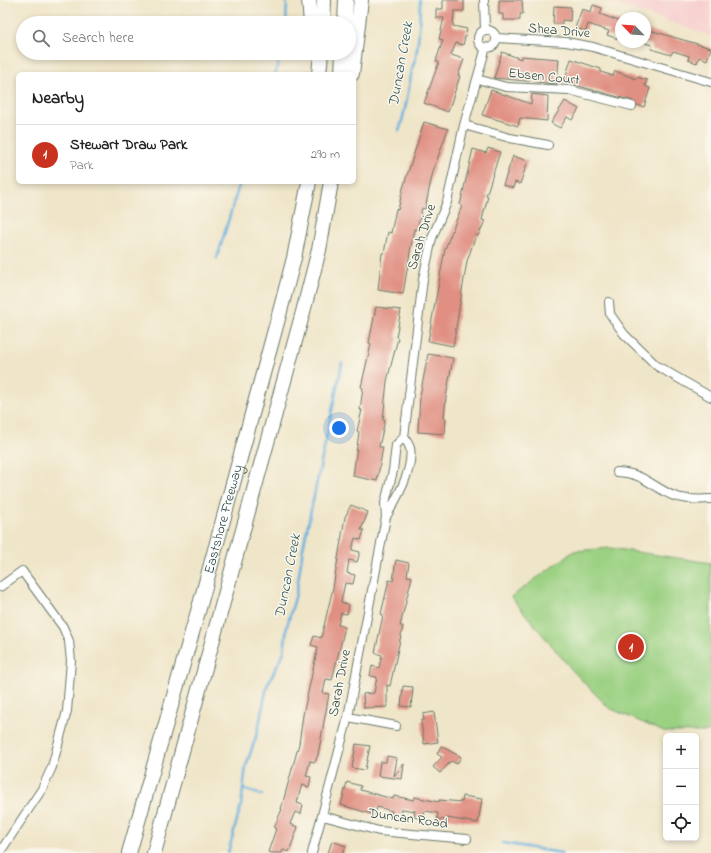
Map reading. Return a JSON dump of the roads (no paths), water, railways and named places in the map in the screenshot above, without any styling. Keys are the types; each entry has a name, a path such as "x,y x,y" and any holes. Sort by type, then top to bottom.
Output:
{"highway":[{"path":"309,0 310,16"},
{"path":"323,16 324,0"},
{"path":"345,16 346,0"},
{"path":"356,41 361,0"},
{"path":"319,72 320,60"},
{"path":"342,72 343,60"},
{"path":"352,72 354,60"},
{"name":"Eastshore Freeway","path":"129,853 201,601 277,323 294,258 308,184"},
{"name":"Eastshore Freeway","path":"154,853 304,312 319,250 331,184"},
{"path":"122,853 135,831"}],"street":[{"path":"484,0 485,30"},
{"path":"485,30 493,32 496,38 491,47 481,45 478,39 480,33 485,30"},
{"name":"Shea Drive","path":"496,38 566,42 593,47 711,82"},
{"name":"Sarah Drive","path":"386,517 399,495 409,464 410,448 404,437 423,278 432,238 446,202 464,125 486,47"},
{"name":"Ebsen Court","path":"477,79 506,87 569,90 632,106"},
{"path":"464,125 510,138 548,145"},
{"path":"609,302 610,314 624,334 657,366 711,397"},
{"name":"Sarah Drive","path":"312,853 348,717 386,517 386,496 392,472 396,445 404,437"},
{"path":"618,472 632,473 674,495 693,500 711,499"},
{"path":"0,587 22,571 67,633 71,650 67,711 52,767 42,789 0,852"},
{"path":"348,717 396,726"},
{"name":"Duncan Road","path":"323,816 379,831 467,840"}],"waterway":[{"path":"286,16 287,0"},
{"name":"Duncan Creek","path":"399,131 405,108 412,68 416,58 420,0"},
{"path":"276,72 280,60"},
{"path":"217,258 239,184"},
{"name":"Duncan Creek","path":"228,853 241,805 246,766 258,731 267,686 284,652 287,626 296,594 303,548 342,363"},
{"name":"Duncan Creek","path":"243,789 262,795"},
{"name":"Duncan Creek","path":"503,843 561,853"}],"place":[{"name":"Stewart Draw Park","path":"631,647"}]}
